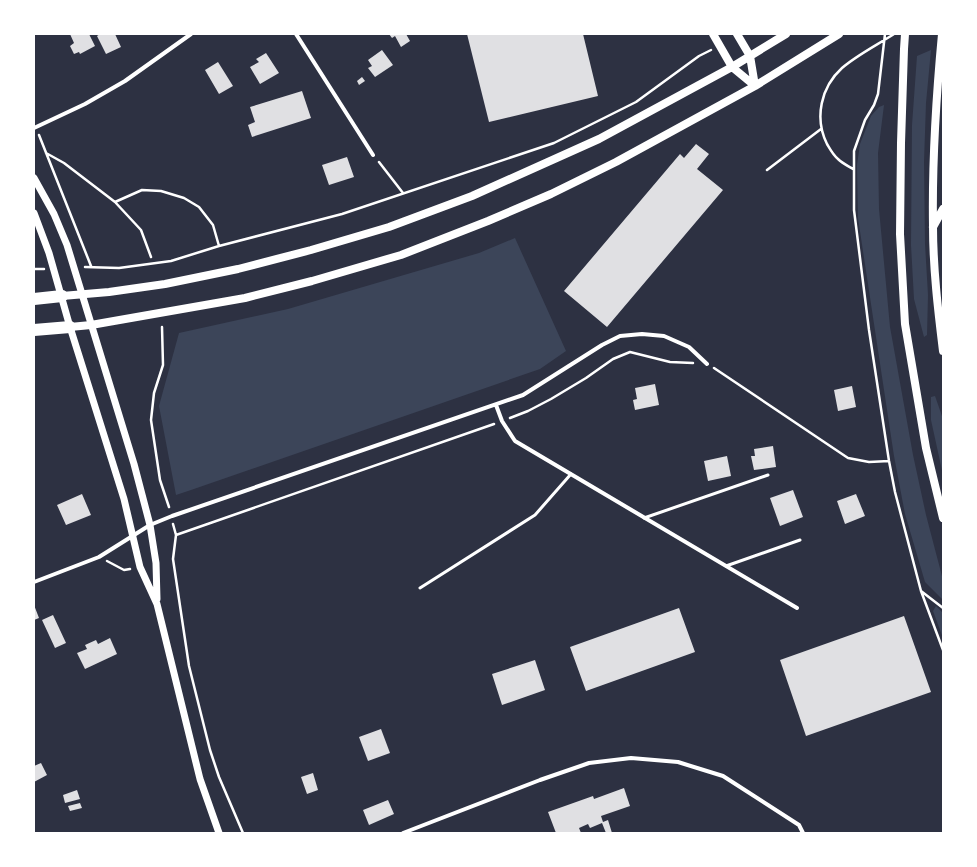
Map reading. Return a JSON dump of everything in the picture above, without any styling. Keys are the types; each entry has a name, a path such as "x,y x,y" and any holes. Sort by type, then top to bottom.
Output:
{"highway":[{"path":"34,298 62,296"},
{"path":"34,330 70,327"}],"main road":[{"path":"713,34 732,67 755,86"},
{"path":"737,34 750,56 755,86"},
{"path":"62,296 109,292 165,284 238,269 311,250 389,227 472,196 599,139 732,67 786,34"},
{"path":"70,327 91,325 245,298 312,281 400,255 488,221 550,194 616,162 755,86 838,34"},
{"path":"905,34 901,143 900,234 905,324 926,448 943,518"},
{"path":"942,34 933,168 933,227 937,305 943,351"},
{"path":"933,227 943,209"}],"street":[{"path":"35,128 84,104 125,81 191,34"},
{"path":"296,34 373,155"},
{"path":"34,178 54,214 75,268 134,464 150,525 156,563 157,604"},
{"path":"34,214 54,268 70,327 124,499 140,567 157,604 200,779 219,833"},
{"path":"34,582 99,557 150,525 172,516 523,395 602,345 620,336 642,334 664,336 689,347 707,364"},
{"path":"496,405 502,421 515,441 725,567 797,608"},
{"path":"403,833 540,780 582,766 631,758 678,762 723,776 799,825 803,833"}],"lane":[{"path":"420,588 535,515 572,474"},
{"path":"644,518 768,475"},
{"path":"725,567 800,540"}],"path":[{"path":"885,34 878,94 874,105 865,120 854,151 854,210 869,330 895,492 921,591 943,650"},
{"path":"853,169 837,158 831,151 821,128 820,113 822,99 841,69 894,34"},
{"path":"75,268 91,266 119,268 171,261 219,246 342,214 554,143 636,102 699,56 719,45"},
{"path":"35,128 91,266"},
{"path":"767,170 821,128"},
{"path":"46,153 64,163 115,202 141,230 151,257"},
{"path":"373,155 403,193"},
{"path":"115,202 142,190 161,191 184,198 198,206 213,225 219,246"},
{"path":"34,270 54,268"},
{"path":"162,328 163,365 154,393 151,420 160,480 172,516 176,535 173,559 189,666 210,750 219,777 243,833"},
{"path":"176,535 502,421 534,408 586,378 614,359 630,352 670,362 707,364 848,458 869,462 889,462"},
{"path":"921,591 943,608"}],"shaded area":[{"path":"931,50 926,103 924,162 925,244 928,295 927,335 924,337 914,299 911,245 912,125 917,56"},
{"path":"884,105 878,153 879,209 890,327 913,455 926,515 943,580 943,600 925,582 905,514 894,456 858,218 857,165 860,144 871,116 879,107"},
{"path":"515,238 566,351 540,369 176,495 159,406 179,333 288,309 479,253"},
{"path":"935,396 943,419 943,475 931,420 931,397"},
{"path":"936,606 943,613 943,638 933,611"}],"building":[{"path":"70,34 89,34 95,46 80,54 79,52 74,54 70,46 74,43"},
{"path":"100,34 115,34 121,47 106,54 97,36"},
{"path":"389,34 406,34 410,41 401,47 395,36 392,38"},
{"path":"467,34 583,34 598,96 489,122"},
{"path":"382,50 393,65 375,77 368,68 372,66 368,60"},
{"path":"266,53 279,73 260,84 250,67 259,62 256,59"},
{"path":"218,62 233,86 219,94 205,70"},
{"path":"362,77 365,81 359,85 357,81"},
{"path":"302,91 311,118 252,137 248,125 255,122 250,107"},
{"path":"696,144 709,154 697,169 723,190 607,327 564,291 680,154 684,158"},
{"path":"347,157 354,177 329,185 322,165"},
{"path":"655,384 659,405 635,410 633,400 637,399 635,388"},
{"path":"852,386 856,407 838,411 834,390"},
{"path":"773,446 776,467 754,470 751,456 755,456 754,449"},
{"path":"727,456 731,476 708,481 704,461"},
{"path":"793,490 803,517 780,526 770,498"},
{"path":"82,494 91,515 66,525 57,505"},
{"path":"856,494 865,516 845,524 837,501"},
{"path":"34,605 39,618 34,620"},
{"path":"679,608 695,652 586,691 570,647"},
{"path":"53,615 66,643 55,648 42,620"},
{"path":"904,616 931,692 806,736 780,660"},
{"path":"110,638 117,654 85,669 77,653 87,649 85,645 96,640 98,644"},
{"path":"535,660 545,690 502,705 492,674"},
{"path":"381,729 390,753 368,761 359,737"},
{"path":"41,763 47,775 34,782 34,766"},
{"path":"313,773 318,790 307,794 301,777"},
{"path":"624,788 630,806 601,816 603,822 608,820 612,833 606,833 602,823 590,828 588,824 579,828 581,833 556,833 548,812 593,796 594,799"},
{"path":"77,790 80,799 65,803 63,795"},
{"path":"388,800 394,814 369,825 363,810"},
{"path":"80,803 82,808 70,811 68,806"}]}
